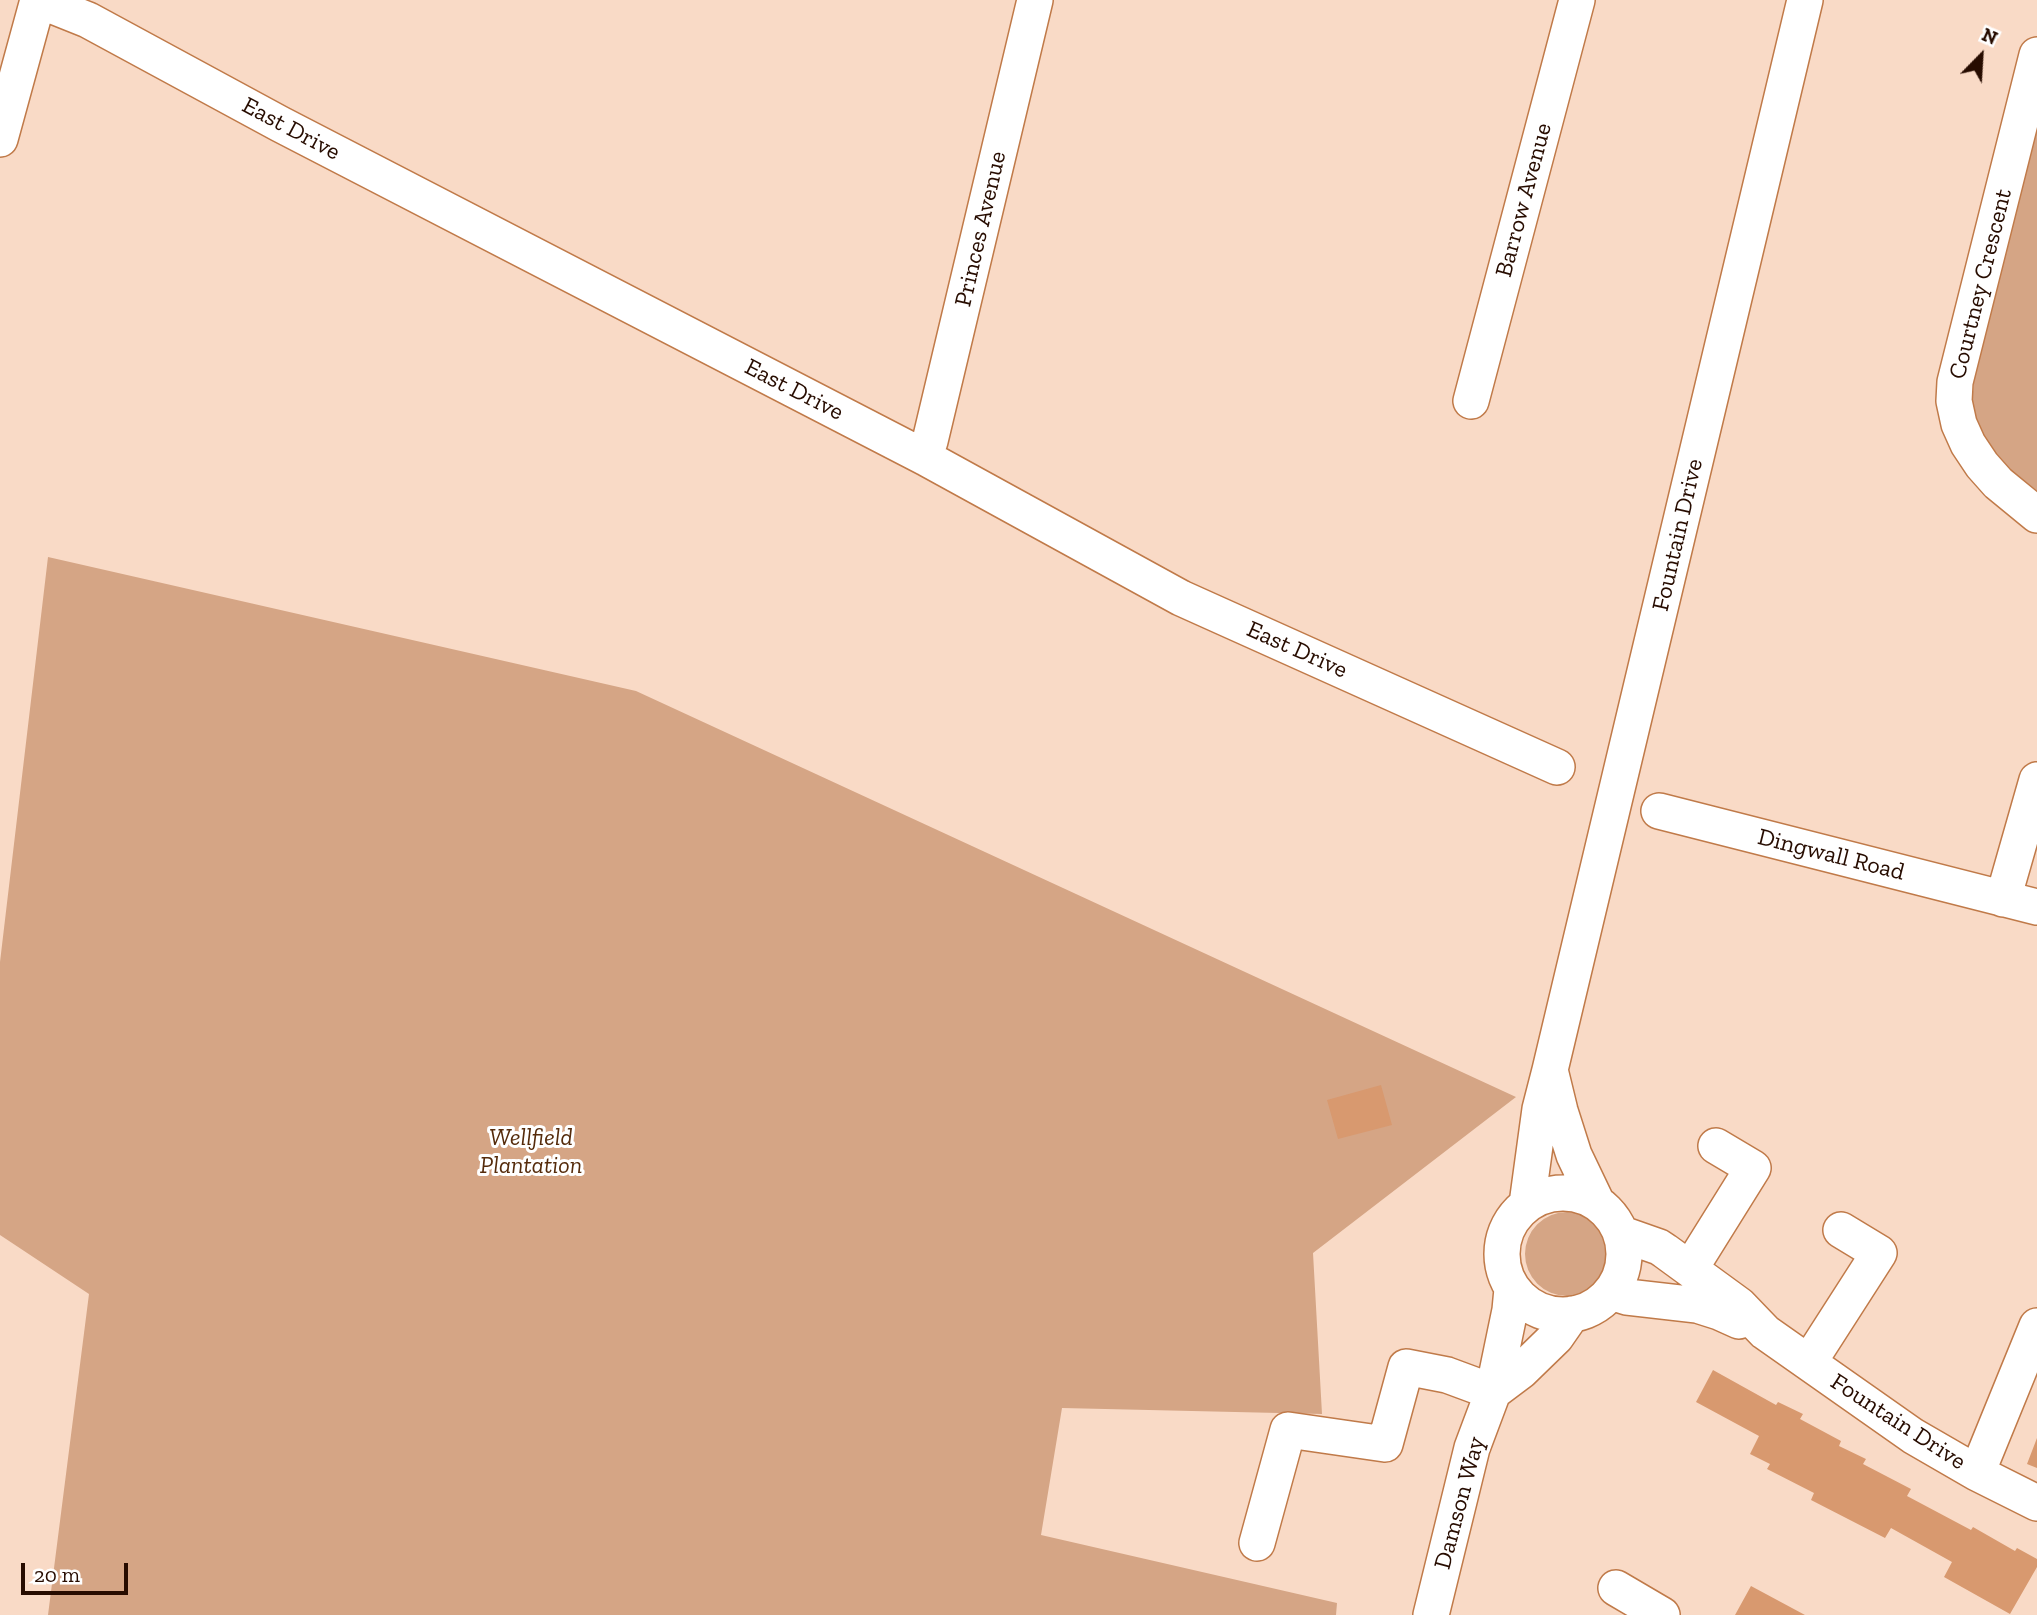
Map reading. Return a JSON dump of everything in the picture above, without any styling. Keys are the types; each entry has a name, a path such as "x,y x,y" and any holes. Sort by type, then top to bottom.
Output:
{"street":[{"path":"0,139 38,0"},
{"name":"East Drive","path":"38,0 88,20 280,124 924,457 1181,598 1557,766"},
{"name":"Princes Avenue","path":"924,457 1035,0"},
{"name":"Barrow Avenue","path":"1471,401 1577,0"},
{"name":"Fountain Drive","path":"1527,1204 1539,1109 1805,0"},
{"name":"Courtney Crescent","path":"2036,64 1955,382 1954,401 1959,424 1982,465 1998,483 2037,514"},
{"path":"2003,898 2037,780"},
{"name":"Dingwall Road","path":"1658,811 2037,907"},
{"name":"Fountain Drive","path":"1550,1070 1574,1155 1595,1201"},
{"path":"1690,1269 1753,1168 1716,1146"},
{"path":"1568,1192 1595,1201 1612,1215 1622,1234 1625,1253 1622,1274 1611,1293 1595,1307 1563,1316 1542,1312 1527,1305 1512,1289 1502,1263 1502,1242 1510,1222 1527,1204 1546,1194 1568,1192"},
{"path":"1808,1362 1879,1253 1841,1230"},
{"name":"Fountain Drive","path":"1622,1234 1659,1247 1739,1305 1765,1332 1913,1436 1977,1473 2037,1503"},
{"name":"Damson Way","path":"1432,1615 1472,1448 1493,1392 1512,1289"},
{"name":"Fountain Drive","path":"1611,1293 1697,1305 1765,1332"},
{"path":"1257,1543 1288,1430 1385,1444 1406,1367 1447,1375 1493,1392 1521,1371 1556,1337 1572,1314"},
{"path":"1977,1473 2037,1325"},
{"path":"1616,1588 1662,1615"}],"green space":[{"path":"2037,127 2037,491 2008,469 1985,441 1973,414 1973,392 1975,373"},
{"name":"Wellfield Plantation","path":"48,557 636,691 1516,1097 1313,1253 1322,1414 1062,1408 1041,1535 1337,1603 1336,1615 48,1615 89,1294 0,1235 0,962"},
{"path":"1559,1212 1575,1212 1591,1219 1602,1230 1609,1246 1606,1270 1597,1284 1575,1296 1559,1296 1543,1289 1532,1278 1525,1262 1525,1246 1532,1230 1543,1219"}],"building":[{"path":"1381,1085 1392,1125 1338,1139 1327,1100"},
{"path":"1713,1370 1776,1405 1778,1402 1803,1414 1800,1419 1841,1441 1839,1446 1866,1459 1863,1464 1911,1489 1907,1496 1971,1530 1973,1527 2015,1551 2017,1548 2037,1559 2037,1567 2010,1614 1944,1577 1952,1562 1891,1528 1885,1538 1811,1500 1814,1493 1767,1469 1770,1464 1750,1454 1759,1436 1696,1402"},
{"path":"2037,1438 2037,1468 2027,1464"},
{"path":"1751,1586 1805,1615 1735,1615"}]}
